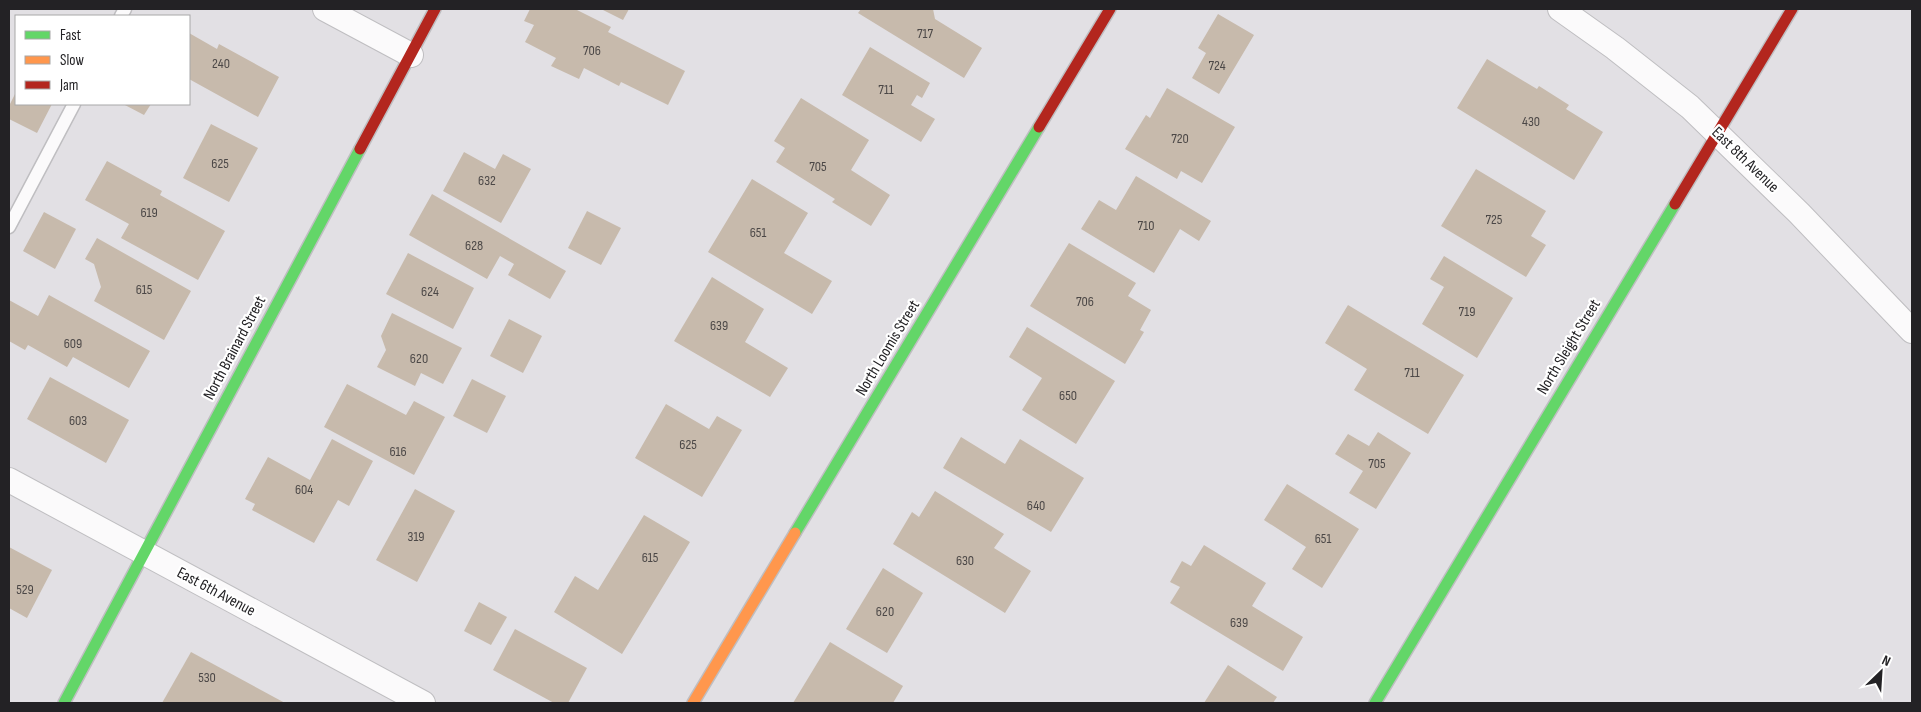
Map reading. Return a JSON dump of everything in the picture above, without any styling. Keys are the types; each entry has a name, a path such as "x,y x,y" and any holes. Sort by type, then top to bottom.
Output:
{"street":[{"path":"325,9 412,55"},
{"name":"North Brainard Street","path":"64,703 435,9"},
{"name":"North Loomis Street","path":"693,703 1110,9"},
{"name":"East 8th Avenue","path":"1560,9 1615,48 1684,102 1799,213 1912,332"},
{"name":"North Sleight Street","path":"1376,703 1792,9"},
{"name":"East 6th Avenue","path":"9,480 422,703"}],"lane":[{"path":"9,227 73,105"}],"building":[{"path":"530,9 575,9 611,27 608,32 685,71 668,105 621,82 619,86 584,68 579,79 551,66 556,58 525,42 534,25 524,21"},
{"path":"601,9 629,9 623,20"},
{"path":"861,9 933,9 935,19 982,48 964,78 858,13"},
{"path":"1218,14 1254,35 1219,94 1192,78 1206,53 1198,48"},
{"path":"190,34 217,49 219,44 279,77 258,117 190,80"},
{"path":"870,47 930,83 922,98 917,95 911,105 935,119 921,142 842,95"},
{"path":"1487,59 1537,89 1539,86 1569,105 1566,109 1603,132 1574,180 1457,108"},
{"path":"1167,88 1235,127 1202,183 1181,171 1177,179 1125,149 1146,115 1150,118"},
{"path":"15,94 15,105 51,105 37,133 9,119 9,106"},
{"path":"801,98 869,140 851,170 890,195 871,226 832,202 835,199 776,162 785,148 774,141"},
{"path":"125,105 150,105 144,115"},
{"path":"211,124 258,148 229,202 183,178"},
{"path":"464,152 495,169 503,154 531,169 501,223 443,191"},
{"path":"107,161 162,191 160,195 225,231 198,280 121,238 129,224 85,200"},
{"path":"1476,169 1546,211 1531,236 1546,245 1526,277 1441,226"},
{"path":"1136,176 1211,221 1199,241 1180,229 1154,273 1081,229 1099,200 1116,210"},
{"path":"752,179 808,213 784,253 832,281 812,314 708,252"},
{"path":"432,194 566,271 550,299 508,275 514,264 500,256 487,279 409,235"},
{"path":"587,211 621,228 601,265 568,248"},
{"path":"44,212 76,229 55,269 23,251"},
{"path":"97,238 191,291 164,340 94,301 101,287 94,264 85,259"},
{"path":"1069,243 1136,283 1128,296 1151,310 1140,330 1144,332 1125,364 1030,306"},
{"path":"408,253 474,288 453,329 386,294"},
{"path":"1444,256 1513,298 1477,358 1422,324 1444,287 1430,279"},
{"path":"712,277 764,309 745,342 788,368 770,397 674,341"},
{"path":"49,295 150,351 129,388 73,357 67,367 28,345 25,350 9,341 9,300 38,316"},
{"path":"1348,305 1464,375 1428,434 1354,390 1367,369 1325,343"},
{"path":"392,313 462,348 443,384 421,373 415,386 377,367 386,350 381,336"},
{"path":"509,319 542,336 523,373 490,356"},
{"path":"1027,327 1115,381 1076,444 1022,410 1042,378 1009,357"},
{"path":"50,377 129,420 106,463 27,419"},
{"path":"472,379 506,396 487,433 453,416"},
{"path":"347,384 406,415 414,401 445,417 414,475 324,427"},
{"path":"666,404 709,429 717,416 742,430 702,497 635,458"},
{"path":"1378,432 1411,453 1376,509 1349,493 1363,471 1335,454 1348,434 1369,446"},
{"path":"961,437 1005,464 1020,439 1084,478 1051,532 943,468"},
{"path":"332,439 373,461 349,506 338,500 314,543 252,510 255,504 245,499 268,457 310,480"},
{"path":"1287,484 1359,529 1322,588 1292,569 1306,547 1264,520"},
{"path":"415,489 455,511 417,582 376,560"},
{"path":"935,491 1004,534 994,548 1031,571 1005,613 893,544 912,512 919,517"},
{"path":"644,515 690,542 622,654 554,612 575,576 598,590"},
{"path":"1204,545 1266,583 1252,606 1303,637 1283,671 1170,603 1180,587 1170,582 1182,561 1191,566"},
{"path":"9,547 52,570 27,618 9,608"},
{"path":"883,568 923,593 887,653 846,629"},
{"path":"479,602 507,617 491,645 464,631"},
{"path":"515,629 587,668 568,703 554,703 493,670"},
{"path":"830,642 903,686 893,703 793,703"},
{"path":"191,652 285,703 162,703"},
{"path":"1228,665 1277,697 1273,703 1204,703"}],"traffic: fast":[{"path":"795,533 1039,127"},
{"path":"64,703 360,149"},
{"path":"1375,703 1675,204"}],"traffic: slow":[{"path":"693,703 795,533"}],"traffic: jam":[{"path":"360,149 435,9"},
{"path":"1039,127 1110,9"},
{"path":"1675,204 1792,9"}]}
